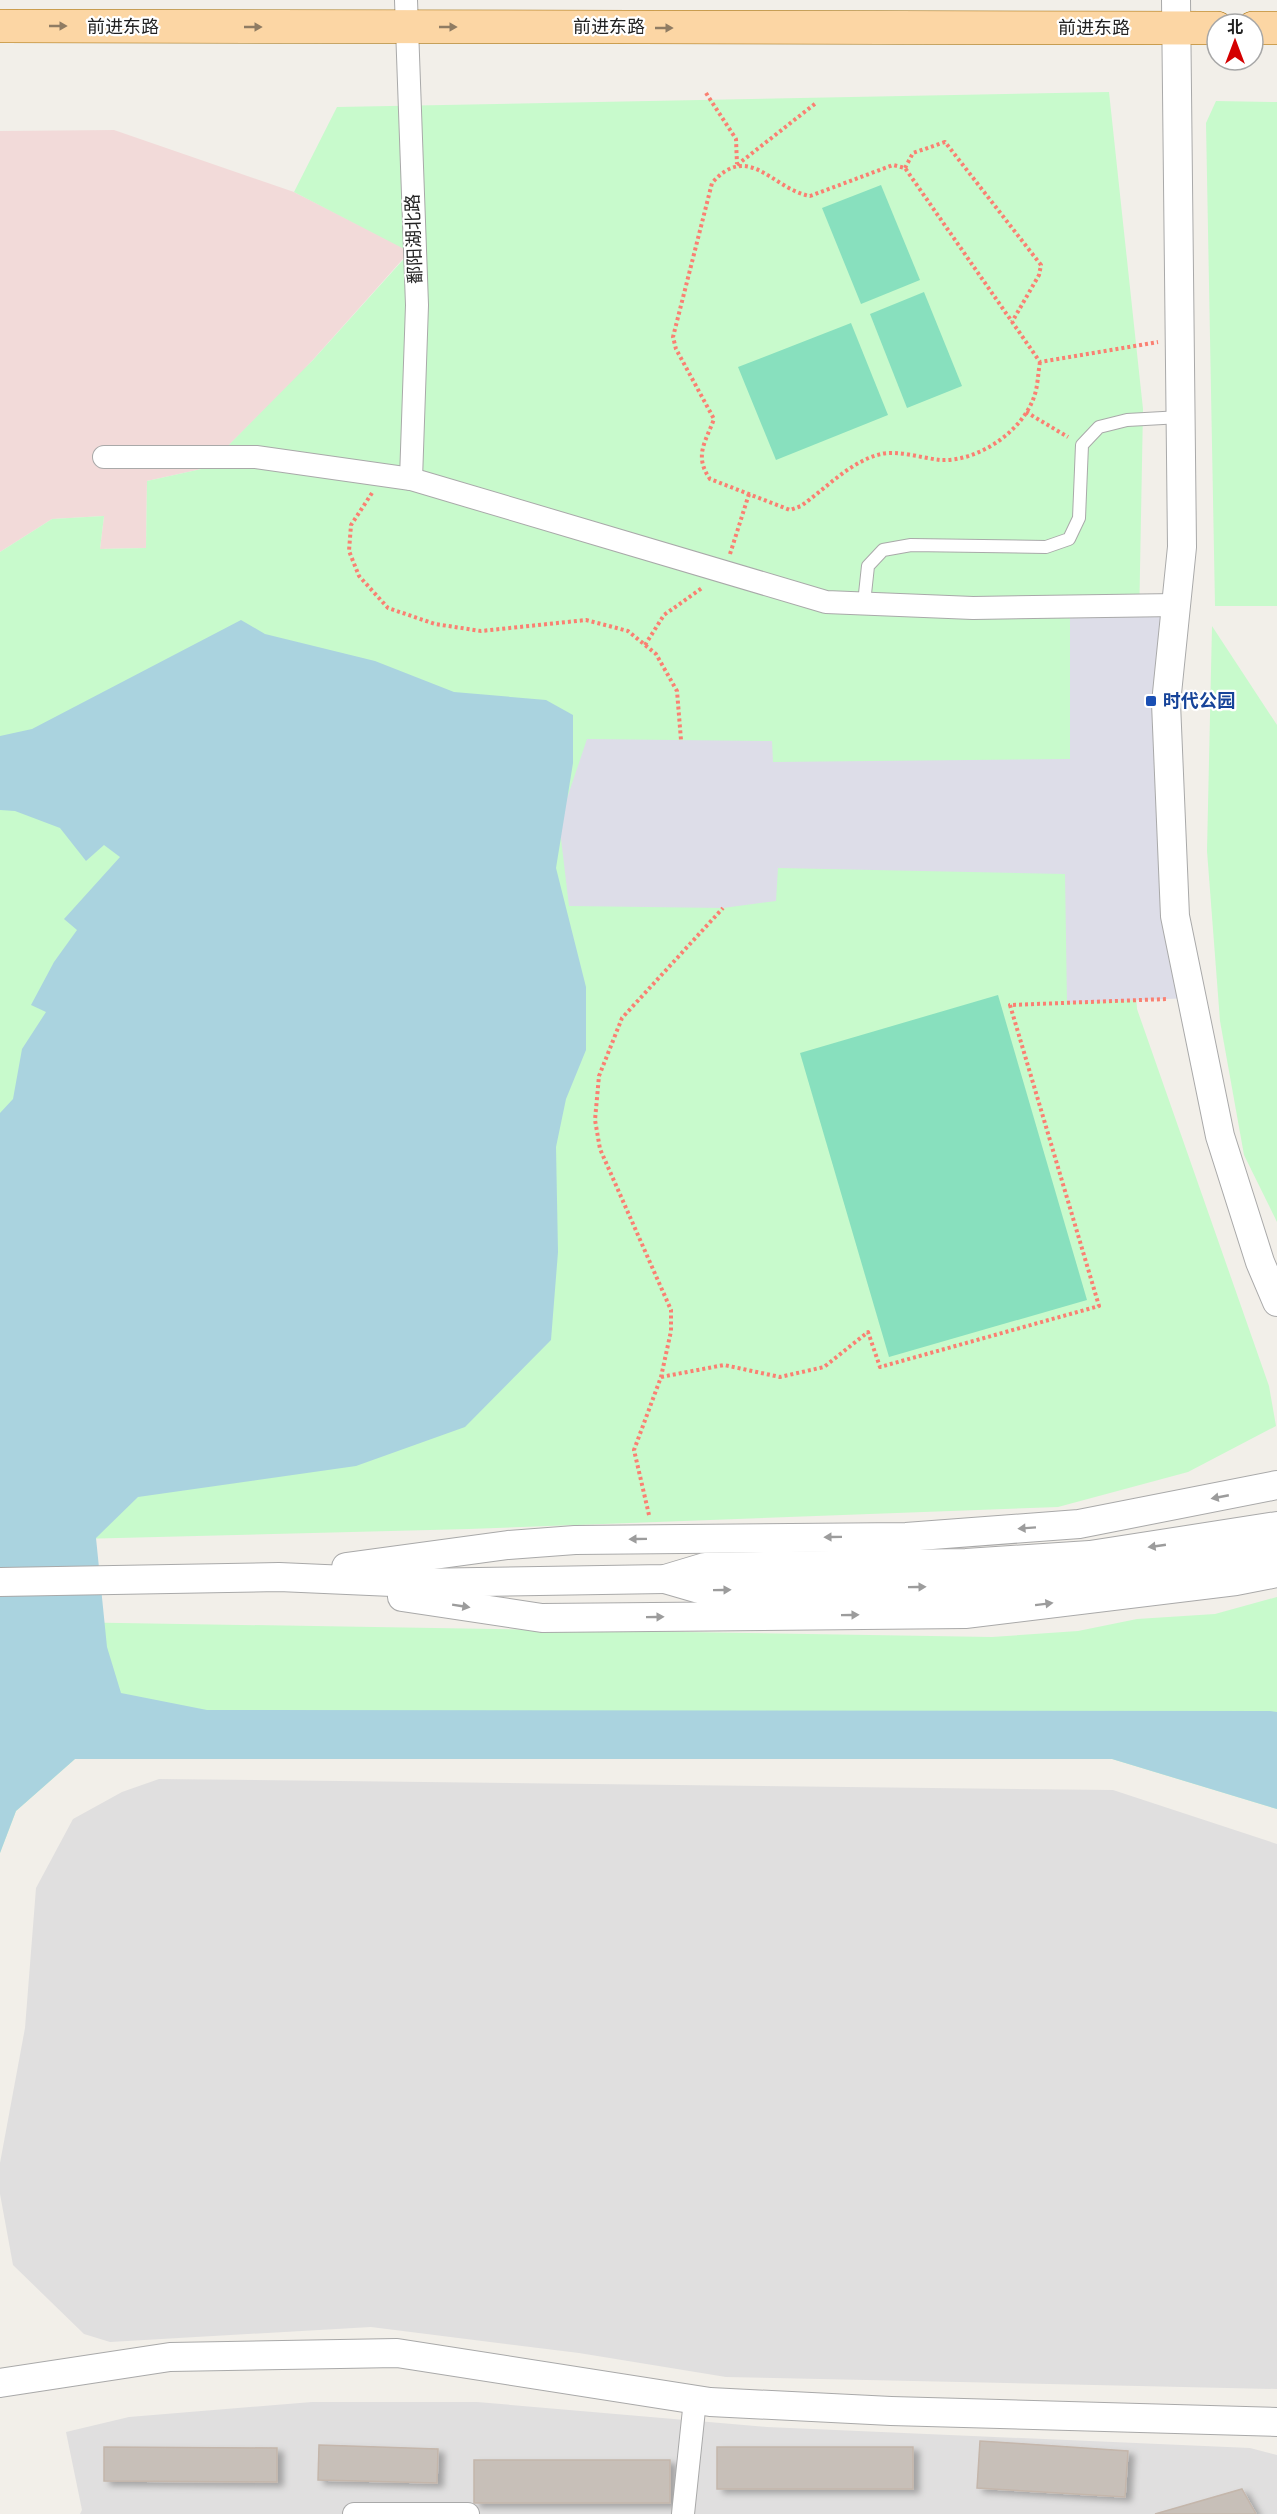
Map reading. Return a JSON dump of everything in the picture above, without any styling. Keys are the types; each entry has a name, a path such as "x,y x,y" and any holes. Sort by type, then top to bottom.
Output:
{"main road":[{"name":"前进东路","path":"0,26 406,14 1175,14 1205,24"}],"street":[{"name":"鄱阳湖北路","path":"406,14 417,305 411,479"},
{"path":"1175,14 1182,547 1167,715 1175,916 1220,1136 1260,1262 1277,1302"},
{"path":"104,457 256,457 411,479 826,602 973,608 1177,605"},
{"path":"279,1577 508,1545 575,1540 906,1537 1079,1524 1277,1485"},
{"path":"968,1575 1277,1526"},
{"path":"0,1582 111,1582 279,1577 415,1583 665,1579 705,1568 1091,1576 1277,1547"},
{"path":"279,1577 542,1618 965,1614 1236,1581 1277,1573"},
{"path":"0,2383 170,2357 397,2354 695,2400 891,2411 1277,2422"},
{"path":"683,2514 695,2400"},
{"path":"354,2514 468,2514"}],"lane":[{"path":"864,603 868,566 883,550 911,545 1046,547 1069,539 1079,518 1082,445 1099,427 1127,420 1181,417"}],"path":[{"path":"705,93 736,139 737,165"},
{"path":"737,165 756,168 796,193 810,196 893,165 905,168 1040,362 1034,395 1026,411 1000,441 972,455 942,460 884,453 865,459 801,506 790,510 710,479 702,468 700,455 714,419 676,349 673,337 712,183 724,170 737,165 816,103"},
{"path":"905,168 913,153 945,142 1041,265 1039,275 1012,322"},
{"path":"1040,362 1179,338"},
{"path":"1026,411 1082,445"},
{"path":"383,475 351,525 349,551 359,576 387,608 435,624 481,632 586,620 628,632 656,654 677,691 681,740"},
{"path":"645,645 664,615 724,572 749,494"},
{"path":"654,1539 634,1450 661,1377 671,1331 671,1310 600,1149 595,1119 599,1076 622,1018 723,908"},
{"path":"661,1377 724,1365 780,1377 824,1367 868,1332 880,1367 1099,1306 1010,1005 1192,998"}],"shaded area":[{"path":"114,130 294,192 410,251 303,371 206,468 147,481 146,548 100,549 104,516 52,519 0,552 0,131"},
{"path":"1177,605 1166,703 1192,998 1067,1003 1065,874 778,868 776,901 723,908 569,906 559,822 587,739 772,741 773,762 1070,759 1070,606"},
{"path":"159,1779 1113,1790 1277,1844 1277,2389 726,2377 579,2353 371,2327 110,2342 84,2334 13,2265 0,2194 0,2163 25,2028 36,1888 73,1819 122,1792"},
{"path":"312,2402 477,2402 767,2427 1250,2448 1277,2455 1277,2514 80,2514 82,2510 66,2432 129,2417"}],"green space":[{"path":"1109,92 1143,409 1133,947 1137,1009 1269,1386 1276,1426 1188,1472 1058,1507 469,1529 0,1541 0,552 52,519 104,516 100,549 146,548 147,481 206,468 313,360 410,252 294,192 337,107"},
{"path":"1216,101 1277,102 1277,606 1215,606 1206,123"},
{"path":"881,185 920,280 861,304 822,208"},
{"path":"924,292 962,386 907,408 870,314"},
{"path":"851,323 888,415 776,460 738,367"},
{"path":"1212,626 1277,725 1277,1222 1244,1155 1220,1021 1207,851"},
{"path":"998,995 1087,1300 889,1357 800,1053"},
{"path":"1277,1597 1277,1809 1112,1759 75,1759 16,1811 0,1853 0,1621 992,1637 1078,1631 1137,1619 1215,1614"}],"water":[{"path":"241,620 265,634 375,661 454,692 546,700 573,715 573,763 556,868 586,987 586,1050 566,1099 556,1147 558,1252 551,1340 465,1427 356,1466 138,1497 96,1538 107,1647 121,1693 207,1710 1270,1711 1277,1712 1277,1809 1112,1759 75,1759 16,1811 0,1853 0,1113 13,1099 22,1049 46,1012 31,1005 54,962 77,930 64,919 120,857 104,845 86,861 60,828 15,811 0,810 0,736 32,729"}],"building":[{"path":"980,2441 1128,2451 1125,2497 977,2488"},
{"path":"319,2445 438,2449 437,2483 318,2480"},
{"path":"104,2447 277,2448 277,2482 104,2481"},
{"path":"717,2447 913,2447 913,2489 717,2489"},
{"path":"474,2460 670,2460 670,2503 474,2503"},
{"path":"1242,2489 1256,2514 1155,2514"}],"place":[{"name":"时代公园","path":"1151,701"}]}
